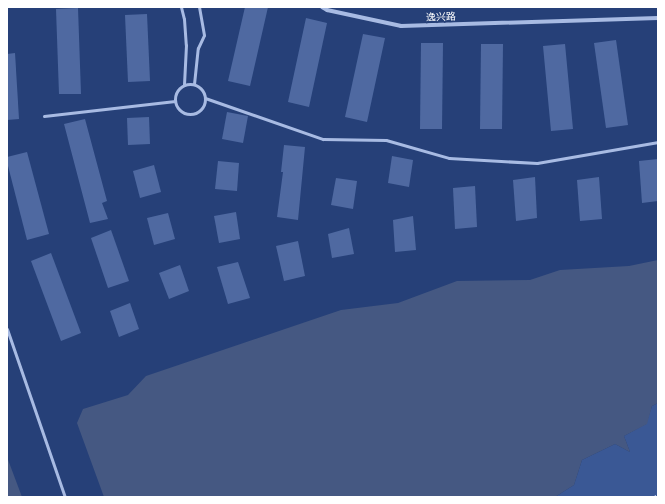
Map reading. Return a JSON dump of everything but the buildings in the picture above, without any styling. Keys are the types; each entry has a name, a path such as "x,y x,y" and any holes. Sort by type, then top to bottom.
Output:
{"street":[{"name":"逸兴路","path":"322,7 327,10 400,26 658,18"}],"lane":[{"path":"180,7 184,19 186,45 184,85"},
{"path":"194,84 198,48 204,35 199,7"},
{"path":"194,84 202,89 205,98 203,108 199,112 189,114 180,110 175,101 177,92 184,85 194,84"},
{"path":"205,98 323,139 386,140 449,158 537,163 658,142"},
{"path":"44,116 175,101"},
{"path":"7,328 65,497"}],"path":[{"path":"655,497 658,493"}],"shaded area":[{"path":"658,260 658,403 652,406 647,424 624,436 630,452 615,444 582,460 574,485 555,497 104,497 77,423 83,409 128,395 146,376 341,310 398,303 457,281 530,280 560,270 629,266"},
{"path":"658,403 658,497 555,497 574,485 582,460 615,444 630,452 624,436 646,424 652,406"},
{"path":"7,457 22,497 7,497"}]}
